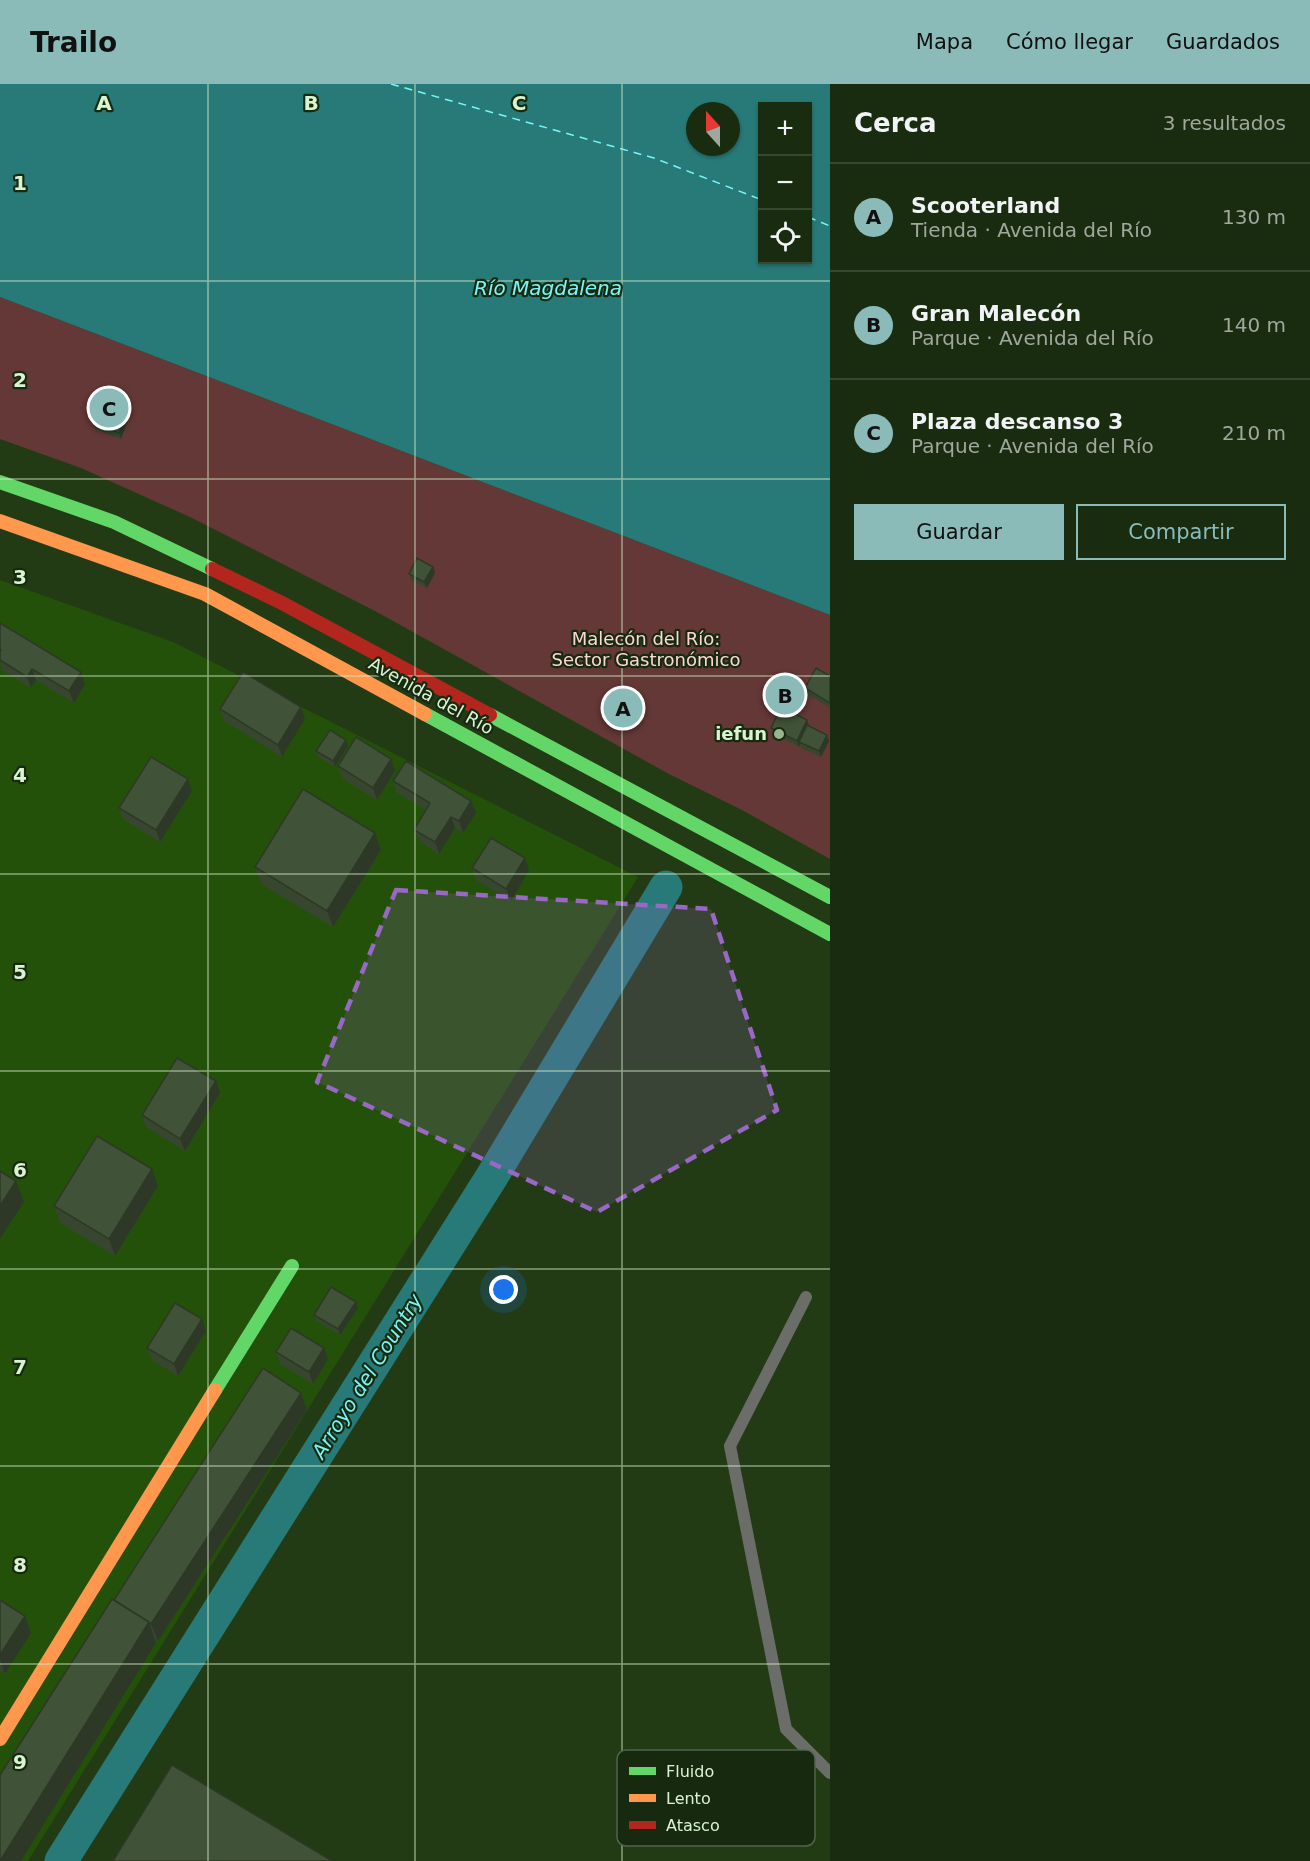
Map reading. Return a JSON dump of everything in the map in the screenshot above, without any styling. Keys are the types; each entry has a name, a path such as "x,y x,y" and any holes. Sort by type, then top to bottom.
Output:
{"main road":[{"name":"Avenida del Río","path":"0,482 114,522 282,603 830,897"},
{"name":"Avenida del Río","path":"0,521 205,594 830,934"},
{"path":"0,1739 292,1266"}],"lane":[{"path":"806,1297 730,1446 786,1729 807,1750"},
{"path":"815,1758 830,1773"}],"highlighted area":[{"path":"396,890 711,909 777,1110 597,1212 317,1082"}],"shaded area":[{"path":"0,580 173,642 638,877 28,1861 0,1861"}],"green space":[{"name":"Malecón del Río: Sector Gastronómico","path":"0,297 830,615 830,859 742,810 669,774 375,611 192,518 81,468 0,439"}],"water":[{"name":"Río Magdalena","path":"0,84 830,84 830,615 0,297"}],"building":[{"path":"99,407 125,416 119,433 93,423"},
{"path":"417,558 433,567 424,582 409,574"},
{"path":"0,623 81,672 69,691 32,669 27,677 0,660"},
{"path":"816,668 830,676 830,703 805,688"},
{"path":"243,672 301,707 278,745 220,709"},
{"name":"iefun","path":"781,707 807,720 797,741 771,728"},
{"path":"807,725 827,735 819,751 799,742"},
{"path":"330,730 346,740 333,761 316,751"},
{"path":"356,737 391,759 373,788 338,766"},
{"path":"151,757 188,779 156,830 119,808"},
{"path":"406,761 471,801 459,821 451,817 435,842 414,830 430,803 393,781"},
{"path":"303,789 375,833 327,911 255,867"},
{"path":"491,838 525,858 506,889 472,868"},
{"path":"177,1058 216,1081 180,1139 142,1115"},
{"path":"97,1136 152,1169 109,1239 54,1206"},
{"path":"0,1171 16,1181 0,1206"},
{"path":"331,1287 356,1302 338,1329 314,1315"},
{"path":"175,1303 202,1319 174,1364 147,1348"},
{"path":"291,1328 324,1348 309,1372 276,1352"},
{"path":"263,1368 301,1393 151,1624 114,1600"},
{"path":"112,1599 149,1622 0,1861 0,1775"},
{"path":"0,1600 25,1616 0,1655"},
{"path":"172,1765 332,1861 113,1861"}],"waterway":[{"name":"Arroyo del Country","path":"61,1861 491,1178 666,887"}],"ferry route":[{"path":"391,84 654,158 758,198"},
{"path":"812,219 830,226"}],"traffic: fast":[{"path":"0,482 114,522 212,569"},
{"path":"425,714 830,934"},
{"path":"490,715 830,897"},
{"path":"215,1390 292,1266"}],"traffic: slow":[{"path":"0,521 205,594 425,714"},
{"path":"0,1739 215,1390"}],"traffic: jam":[{"path":"212,569 282,603 490,715"}],"place":[{"name":"Plaza descanso 3","path":"109,408"},
{"name":"Gran Malecón","path":"785,695"},
{"name":"Scooterland","path":"623,708"},
{"name":"iefun","path":"779,734"}]}
